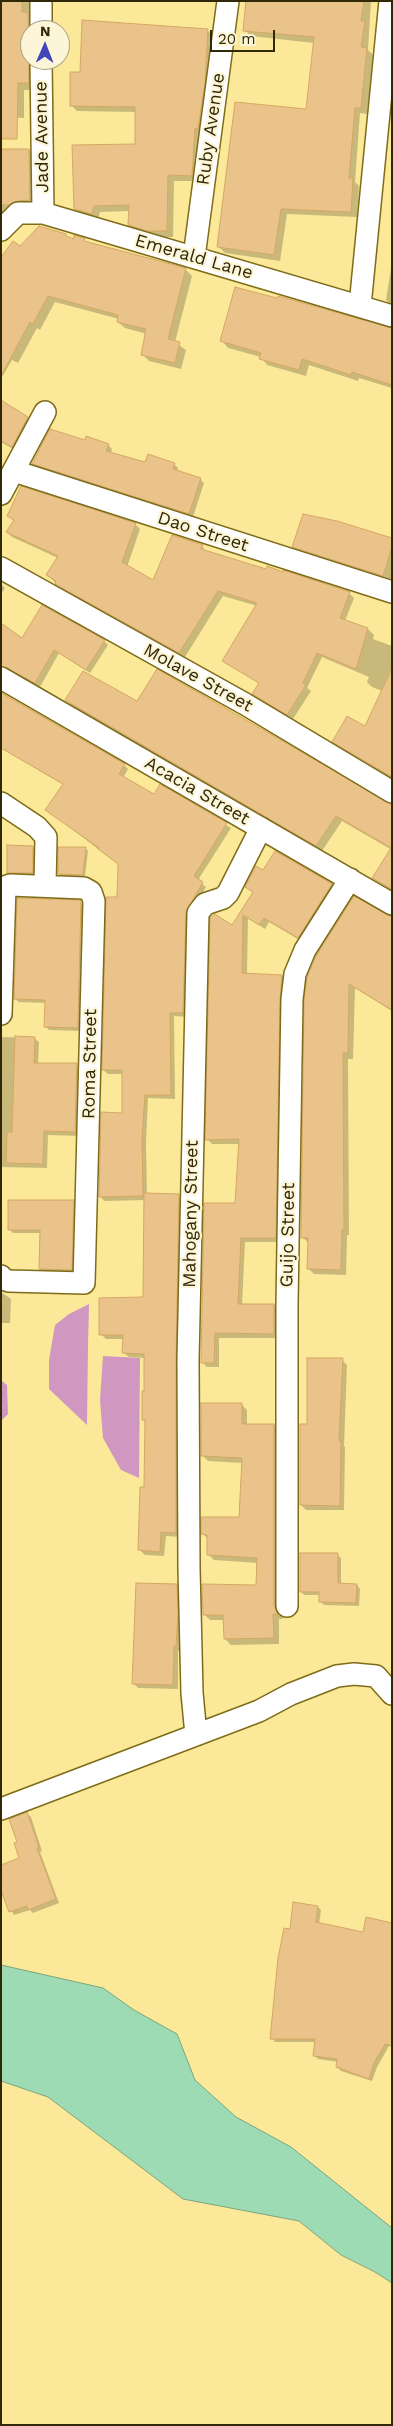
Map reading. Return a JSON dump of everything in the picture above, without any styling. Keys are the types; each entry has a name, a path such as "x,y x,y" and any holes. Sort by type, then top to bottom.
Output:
{"street":[{"path":"41,1 41,20"},
{"name":"Ruby Avenue","path":"194,257 228,1"},
{"path":"360,306 390,1"},
{"name":"Jade Avenue","path":"42,70 44,213"},
{"name":"Emerald Lane","path":"1,230 18,213 44,213 392,316"},
{"path":"1,494 45,412"},
{"name":"Dao Street","path":"14,471 392,592"},
{"name":"Molave Street","path":"1,568 245,704 392,792"},
{"name":"Acacia Street","path":"1,678 392,904"},
{"path":"1,803 37,827 46,837 46,886"},
{"name":"Mahogany Street","path":"196,1735 192,1693 192,1626 189,1568 188,1360 198,913 205,904 223,898 228,893 262,828"},
{"name":"Guijo Street","path":"287,1606 287,1304 292,998 295,974 305,950 350,879"},
{"name":"Roma Street","path":"1,1014 5,887 10,884 84,888 91,892 94,901 84,1283 9,1281 3,1280 1,1276"},
{"path":"1,1809 260,1711 291,1694 337,1676 354,1674 376,1676 392,1694"}],"shaded area":[{"path":"89,1304 87,1425 49,1389 49,1360 55,1325 69,1314"},
{"path":"103,1356 140,1358 139,1478 121,1470 103,1438 100,1400"},
{"path":"1,1380 7,1385 8,1414 1,1421"},
{"path":"1,1965 103,1988 134,2010 177,2034 195,2080 236,2117 291,2147 392,2228 392,2283 341,2255 299,2221 183,2199 48,2097 1,2081"}],"building":[{"path":"1,1 22,1 22,12 28,12 28,20 20,20 20,70 29,70 29,83 18,83 17,139 1,139"},
{"path":"246,1 364,1 361,21 365,21 361,47 367,48 361,108 355,108 349,178 353,178 351,212 281,209 274,255 217,247 235,102 306,109 314,37 243,31"},
{"path":"82,20 208,29 205,83 198,129 195,128 192,176 168,175 167,231 147,231 128,225 129,205 94,206 92,214 74,209 72,145 135,144 135,107 70,106 70,72 80,72"},
{"path":"1,149 29,149 30,200 1,205"},
{"path":"39,226 66,234 66,236 74,239 74,235 85,238 84,241 186,268 168,339 180,342 175,363 141,355 146,329 117,322 118,315 48,296 33,324 30,322 1,376 1,257 13,241 20,246"},
{"path":"235,287 277,298 278,296 392,328 392,385 352,372 351,375 302,359 299,370 259,359 261,353 220,341"},
{"path":"1,400 28,417 12,447 1,441"},
{"path":"50,429 85,440 86,436 109,444 106,451 145,462 148,454 175,463 173,469 201,478 189,514 32,464"},
{"path":"21,486 136,523 122,562 153,580 172,535 203,545 201,549 266,569 267,566 283,572 283,570 350,592 340,618 368,628 356,669 317,653 303,683 306,685 287,715 252,694 259,683 222,661 257,603 218,591 179,653 55,584 56,581 46,575 58,556 6,532 14,520 7,516"},
{"path":"303,514 337,521 392,538 392,547 383,576 292,547"},
{"path":"42,605 105,640 86,670 54,650 35,683 1,666 1,623 22,638"},
{"path":"392,668 392,777 332,742 347,716 365,726"},
{"path":"157,669 392,804 392,889 372,878 391,848 336,816 316,846 65,700 83,671 137,701"},
{"path":"1,693 125,764 119,774 154,794 160,784 227,823 194,876 203,882 186,912 183,1013 170,1013 171,1095 145,1095 142,1138 143,1196 99,1197 101,1112 122,1113 122,1070 102,1070 106,897 117,897 118,864 97,848 99,848 45,810 63,784 1,748"},
{"path":"7,845 33,846 33,873 7,873"},
{"path":"58,847 86,847 83,875 58,874"},
{"path":"275,851 332,884 298,938 264,918 259,925 243,915 242,973 282,975 276,1238 241,1238 238,1304 274,1304 274,1334 215,1333 214,1363 201,1363 204,1203 235,1203 239,1139 205,1140 210,917 215,914 232,925 253,892 245,887 256,866 263,870"},
{"path":"354,896 392,916 392,1010 349,984 348,1053 343,1053 344,1229 342,1230 341,1270 307,1269 308,1238 301,1238 304,1000 307,977 316,956"},
{"path":"17,898 81,900 78,1028 44,1027 45,1000 14,999"},
{"path":"15,1036 35,1037 34,1063 77,1063 75,1132 44,1131 43,1164 6,1163 7,1132 12,1132"},
{"path":"144,1193 179,1194 176,1360 176,1533 161,1532 160,1552 138,1550 140,1487 144,1487 145,1420 142,1420 142,1391 144,1391 144,1354 122,1353 123,1335 99,1335 99,1298 143,1297"},
{"path":"8,1200 74,1200 72,1270 39,1269 40,1230 8,1230"},
{"path":"307,1358 343,1358 339,1441 341,1441 340,1506 300,1505 300,1424 307,1424"},
{"path":"201,1403 242,1403 242,1424 274,1424 274,1606 278,1614 273,1614 274,1638 224,1639 223,1615 203,1615 202,1584 256,1585 257,1558 207,1555 207,1535 201,1534 201,1517 239,1517 242,1458 201,1456"},
{"path":"300,1553 338,1553 338,1583 357,1584 356,1603 319,1602 319,1592 300,1592"},
{"path":"136,1583 177,1584 178,1614 176,1647 174,1646 173,1685 132,1684"},
{"path":"27,1812 39,1847 37,1848 56,1899 28,1910 27,1906 9,1912 1,1891 1,1865 19,1858 14,1843 17,1842 9,1819"},
{"path":"293,1902 318,1906 316,1922 363,1932 366,1917 392,1923 392,2046 385,2044 374,2063 369,2079 336,2067 337,2059 313,2056 315,2039 270,2039 278,1958 284,1928 290,1929"}]}
